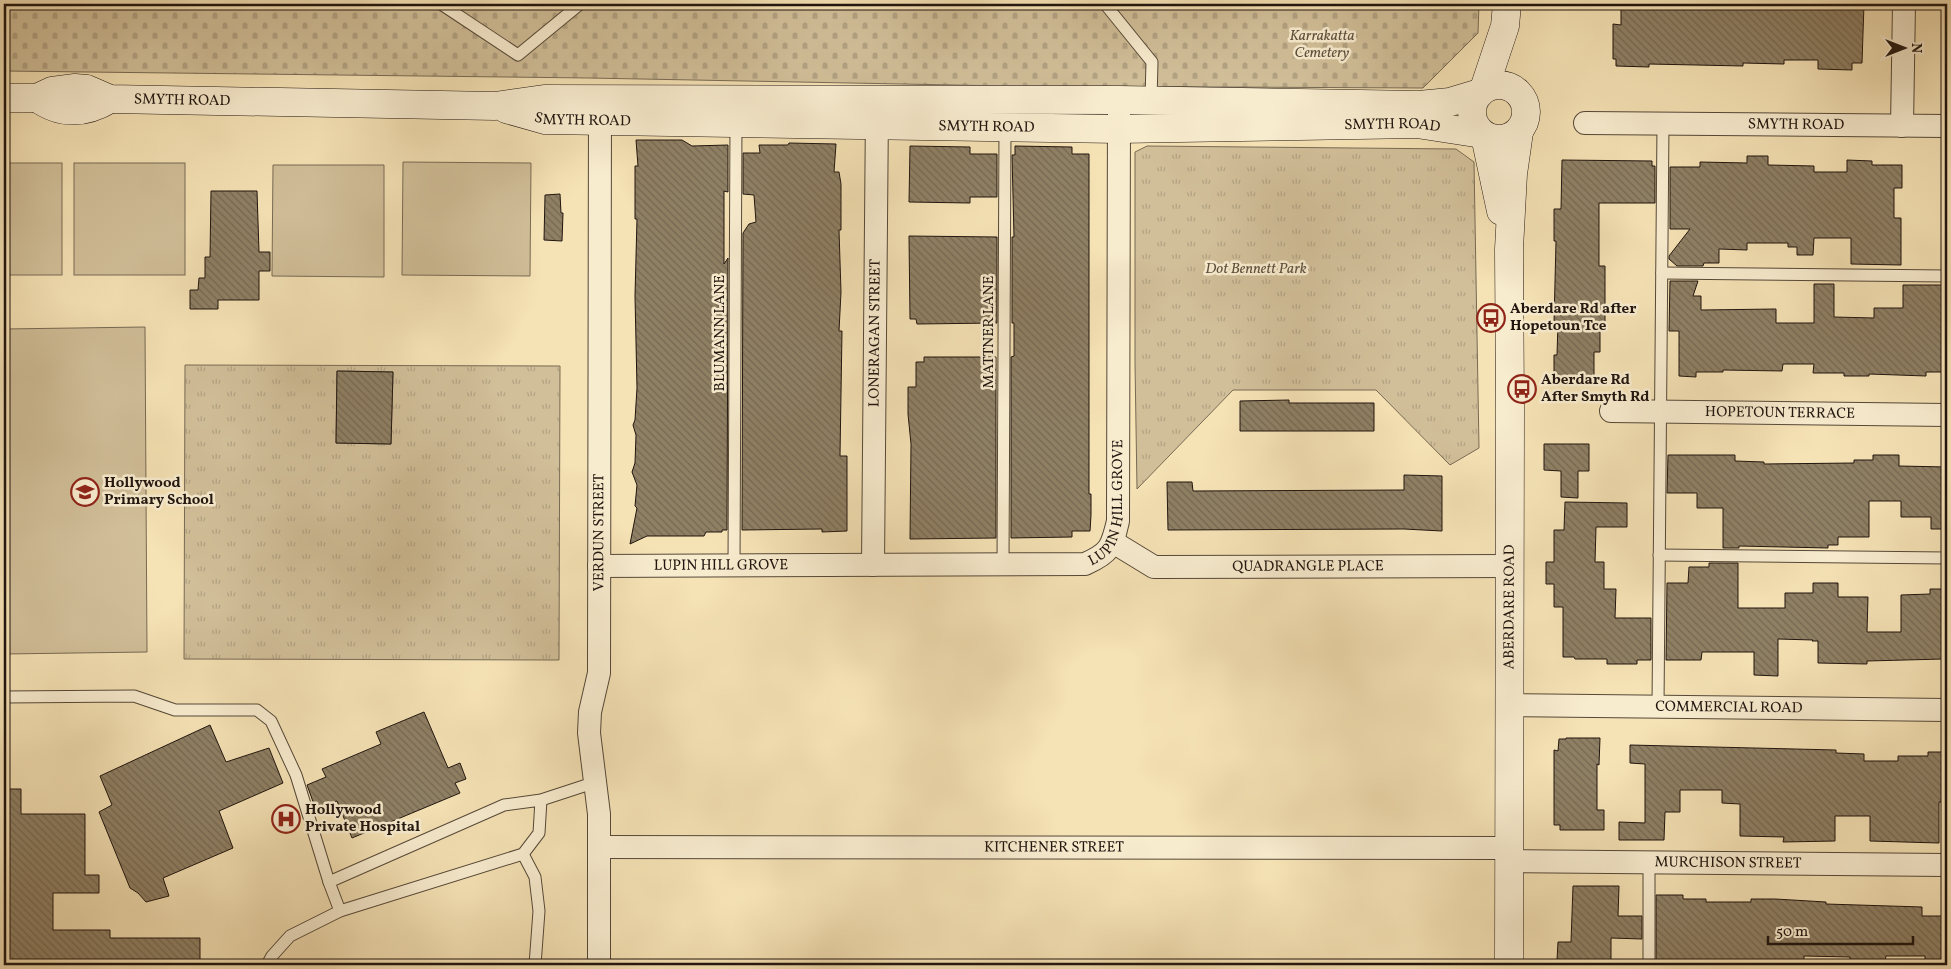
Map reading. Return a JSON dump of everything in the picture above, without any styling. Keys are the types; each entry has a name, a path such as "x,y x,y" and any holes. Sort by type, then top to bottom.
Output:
{"main road":[{"path":"1506,15 1519,93 1527,108 1527,116 1519,132 1507,139 1492,139 1484,135 1472,119 1472,110 1474,101 1482,91 1506,15"},
{"path":"1482,91 1491,86 1506,85 1519,93"},
{"name":"SMYTH ROAD","path":"4,98 37,98 52,91 75,88 87,90 110,99 495,106 544,99 600,110 1005,114 1118,129 1417,124 1484,135"},
{"name":"SMYTH ROAD","path":"1005,114 1120,100 1418,105 1450,102 1482,91"},
{"name":"ABERDARE ROAD","path":"1509,965 1509,249 1519,132"},
{"name":"ABERDARE ROAD","path":"1484,135 1509,249"}],"street":[{"path":"1902,126 1904,4"},
{"name":"LUPIN HILL GROVE","path":"599,566 1085,564 1102,557 1113,542 1118,521 1118,129 1120,100"},
{"name":"VERDUN STREET","path":"599,965 599,814 589,733 590,712 599,673 600,110"},
{"name":"LONERAGAN STREET","path":"873,566 877,113"},
{"name":"SMYTH ROAD","path":"1586,123 1947,126"},
{"name":"HOPETOUN TERRACE","path":"1611,411 1947,415"},
{"name":"QUADRANGLE PLACE","path":"1113,542 1154,567 1510,566"},
{"name":"COMMERCIAL ROAD","path":"1510,705 1947,710"},
{"name":"KITCHENER STREET","path":"599,847 1509,854"},
{"name":"MURCHISON STREET","path":"1509,854 1649,862 1947,865"}],"lane":[{"path":"440,4 518,55 580,4"},
{"path":"1106,4 1152,62 1152,100"},
{"name":"BLUMANN LANE","path":"734,566 736,112"},
{"name":"MATTNER LANE","path":"1003,565 1005,114"},
{"path":"1658,706 1663,124"},
{"path":"1662,273 1947,276"},
{"path":"1659,555 1947,558"},
{"path":"4,697 134,696 175,710 257,710 271,721 296,775 329,882 340,911"},
{"path":"329,882 504,805 541,800 596,782"},
{"path":"267,965 272,956 290,936 340,911 523,854 538,833 541,800"},
{"path":"523,854 535,876 539,911 535,965"},
{"path":"1649,862 1649,965"}],"green space":[{"name":"Karrakatta Cemetery","path":"4,4 1479,4 1478,33 1423,88 1006,86 589,78 4,71"},
{"name":"Dot Bennett Park","path":"1147,146 1456,149 1474,162 1479,448 1450,465 1376,390 1233,390 1137,489 1135,152"},
{"path":"403,162 531,163 530,276 402,275"},
{"path":"4,163 62,163 62,275 4,275"},
{"path":"74,163 185,163 185,275 74,275"},
{"path":"273,165 384,165 384,277 272,276"},
{"name":"Hollywood Primary School","path":"145,327 147,652 4,654 4,329"},
{"path":"185,365 560,366 559,660 184,659","holes":["337,371 393,372 391,444 336,443"]}],"building":[{"path":"1621,4 1649,4 1649,8 1689,8 1689,4 1864,4 1862,63 1852,63 1852,70 1818,69 1818,60 1784,60 1784,64 1743,63 1743,66 1649,64 1649,67 1616,66 1616,59 1613,59 1613,24 1621,25"},
{"path":"636,140 682,140 692,146 728,145 728,192 724,191 724,264 728,258 727,530 722,530 722,532 706,532 704,536 647,536 630,544 637,508 635,506 637,485 632,472 635,463 636,435 633,425 637,388 635,296 637,219 635,219 635,166 638,166"},
{"path":"789,143 836,144 834,172 839,172 841,184 841,230 839,230 841,292 839,331 842,331 840,456 847,456 847,531 822,532 822,529 742,530 743,233 749,224 756,222 754,195 743,194 743,153 760,153 759,145 788,145"},
{"path":"910,146 970,147 970,154 997,154 997,197 970,197 970,203 909,202"},
{"path":"1015,146 1072,147 1072,154 1089,154 1089,494 1091,494 1091,515 1090,531 1072,531 1072,537 1011,538 1011,357 1014,356 1014,323 1012,323 1012,237 1014,237 1012,155 1015,155"},
{"path":"1747,156 1768,156 1768,165 1814,166 1814,172 1847,172 1847,160 1872,161 1872,165 1902,165 1902,188 1894,188 1894,218 1901,218 1901,265 1851,264 1851,238 1814,238 1813,255 1797,255 1797,247 1788,247 1788,243 1747,243 1747,250 1719,249 1719,263 1704,263 1703,266 1677,266 1669,259 1669,256 1690,229 1670,229 1670,167 1700,167 1700,162 1747,163"},
{"path":"1562,160 1652,161 1652,166 1655,166 1655,203 1599,203 1599,266 1605,266 1605,323 1600,323 1600,352 1594,352 1594,379 1554,379 1554,355 1557,355 1558,323 1554,323 1556,241 1554,241 1554,209 1561,209"},
{"path":"211,191 257,191 259,252 270,252 270,271 259,271 259,300 218,300 218,309 190,309 190,290 198,290 199,278 205,278 205,257 210,257"},
{"path":"560,194 561,213 563,213 562,241 544,240 545,195"},
{"path":"909,236 997,237 997,323 917,324 916,319 910,319"},
{"path":"1670,281 1698,281 1693,296 1701,296 1701,310 1776,309 1776,323 1814,323 1814,284 1834,284 1834,317 1874,318 1874,308 1903,308 1903,285 1946,285 1947,372 1926,372 1926,376 1869,374 1869,376 1844,376 1844,373 1813,373 1814,364 1783,364 1782,371 1723,370 1723,372 1696,372 1696,377 1679,376 1679,331 1669,331"},
{"path":"924,357 996,357 996,538 910,539 911,444 908,387 916,387 916,362 924,362"},
{"path":"337,371 393,372 391,444 336,443"},
{"path":"1289,400 1289,403 1374,403 1374,431 1240,431 1240,401"},
{"path":"1544,444 1589,444 1589,471 1578,471 1578,498 1561,497 1561,471 1544,470"},
{"path":"1668,455 1735,455 1735,461 1764,462 1764,464 1854,463 1854,460 1873,460 1873,455 1899,455 1899,466 1947,467 1947,529 1931,529 1931,517 1901,517 1901,501 1869,501 1869,537 1838,537 1838,545 1828,545 1828,548 1739,546 1739,548 1723,548 1723,508 1697,508 1697,493 1667,493"},
{"path":"1404,475 1442,476 1442,531 1404,529 1168,530 1167,482 1192,482 1193,491 1404,490"},
{"path":"1565,502 1627,503 1627,527 1596,527 1595,562 1604,562 1604,589 1616,589 1615,618 1651,618 1651,660 1637,660 1637,664 1607,664 1607,659 1563,657 1563,607 1554,607 1554,584 1546,584 1546,562 1554,562 1554,530 1564,530"},
{"path":"1709,563 1738,563 1738,608 1785,608 1785,593 1813,593 1813,583 1838,583 1838,597 1868,597 1867,632 1901,632 1901,595 1930,594 1930,589 1947,589 1947,655 1943,655 1943,659 1867,661 1867,664 1818,663 1818,641 1778,639 1778,676 1754,675 1754,652 1702,652 1701,660 1666,660 1667,583 1688,583 1689,567 1709,567"},
{"path":"424,712 448,768 460,763 466,779 455,783 460,793 352,838 337,801 316,810 307,785 326,777 322,769 381,744 376,732"},
{"path":"210,725 226,762 269,748 283,783 219,811 233,848 163,878 169,896 146,902 138,893 130,888 99,812 112,805 100,776"},
{"path":"1600,738 1599,765 1597,764 1597,810 1604,810 1604,830 1560,830 1560,825 1554,825 1554,750 1558,751 1559,739"},
{"path":"1630,745 1836,750 1836,753 1864,754 1864,761 1898,761 1898,756 1928,756 1928,752 1947,752 1947,802 1939,802 1939,843 1870,841 1870,816 1835,816 1835,841 1783,842 1784,837 1740,836 1740,804 1722,803 1722,790 1680,790 1680,812 1665,812 1664,840 1619,840 1619,822 1645,823 1645,764 1630,763"},
{"path":"4,789 21,789 21,814 85,814 85,875 99,875 99,893 53,893 53,930 110,930 110,938 200,938 200,965 4,965"},
{"path":"1573,886 1619,886 1618,916 1642,916 1642,939 1611,938 1611,965 1567,965 1567,960 1557,960 1558,942 1571,942"},
{"path":"1656,895 1683,895 1683,899 1706,899 1706,902 1751,902 1751,899 1775,899 1826,902 1826,904 1922,907 1922,916 1947,916 1947,964 1925,964 1925,956 1886,956 1884,965 1850,965 1850,957 1804,956 1804,965 1752,965 1752,960 1718,960 1718,965 1656,965"}],"place":[{"name":"Aberdare Rd after Hopetoun Tce","path":"1491,318"},
{"name":"Aberdare Rd After Smyth Rd","path":"1522,389"},
{"name":"Hollywood Primary School","path":"85,492"},
{"name":"Hollywood Private Hospital","path":"286,819"}]}
